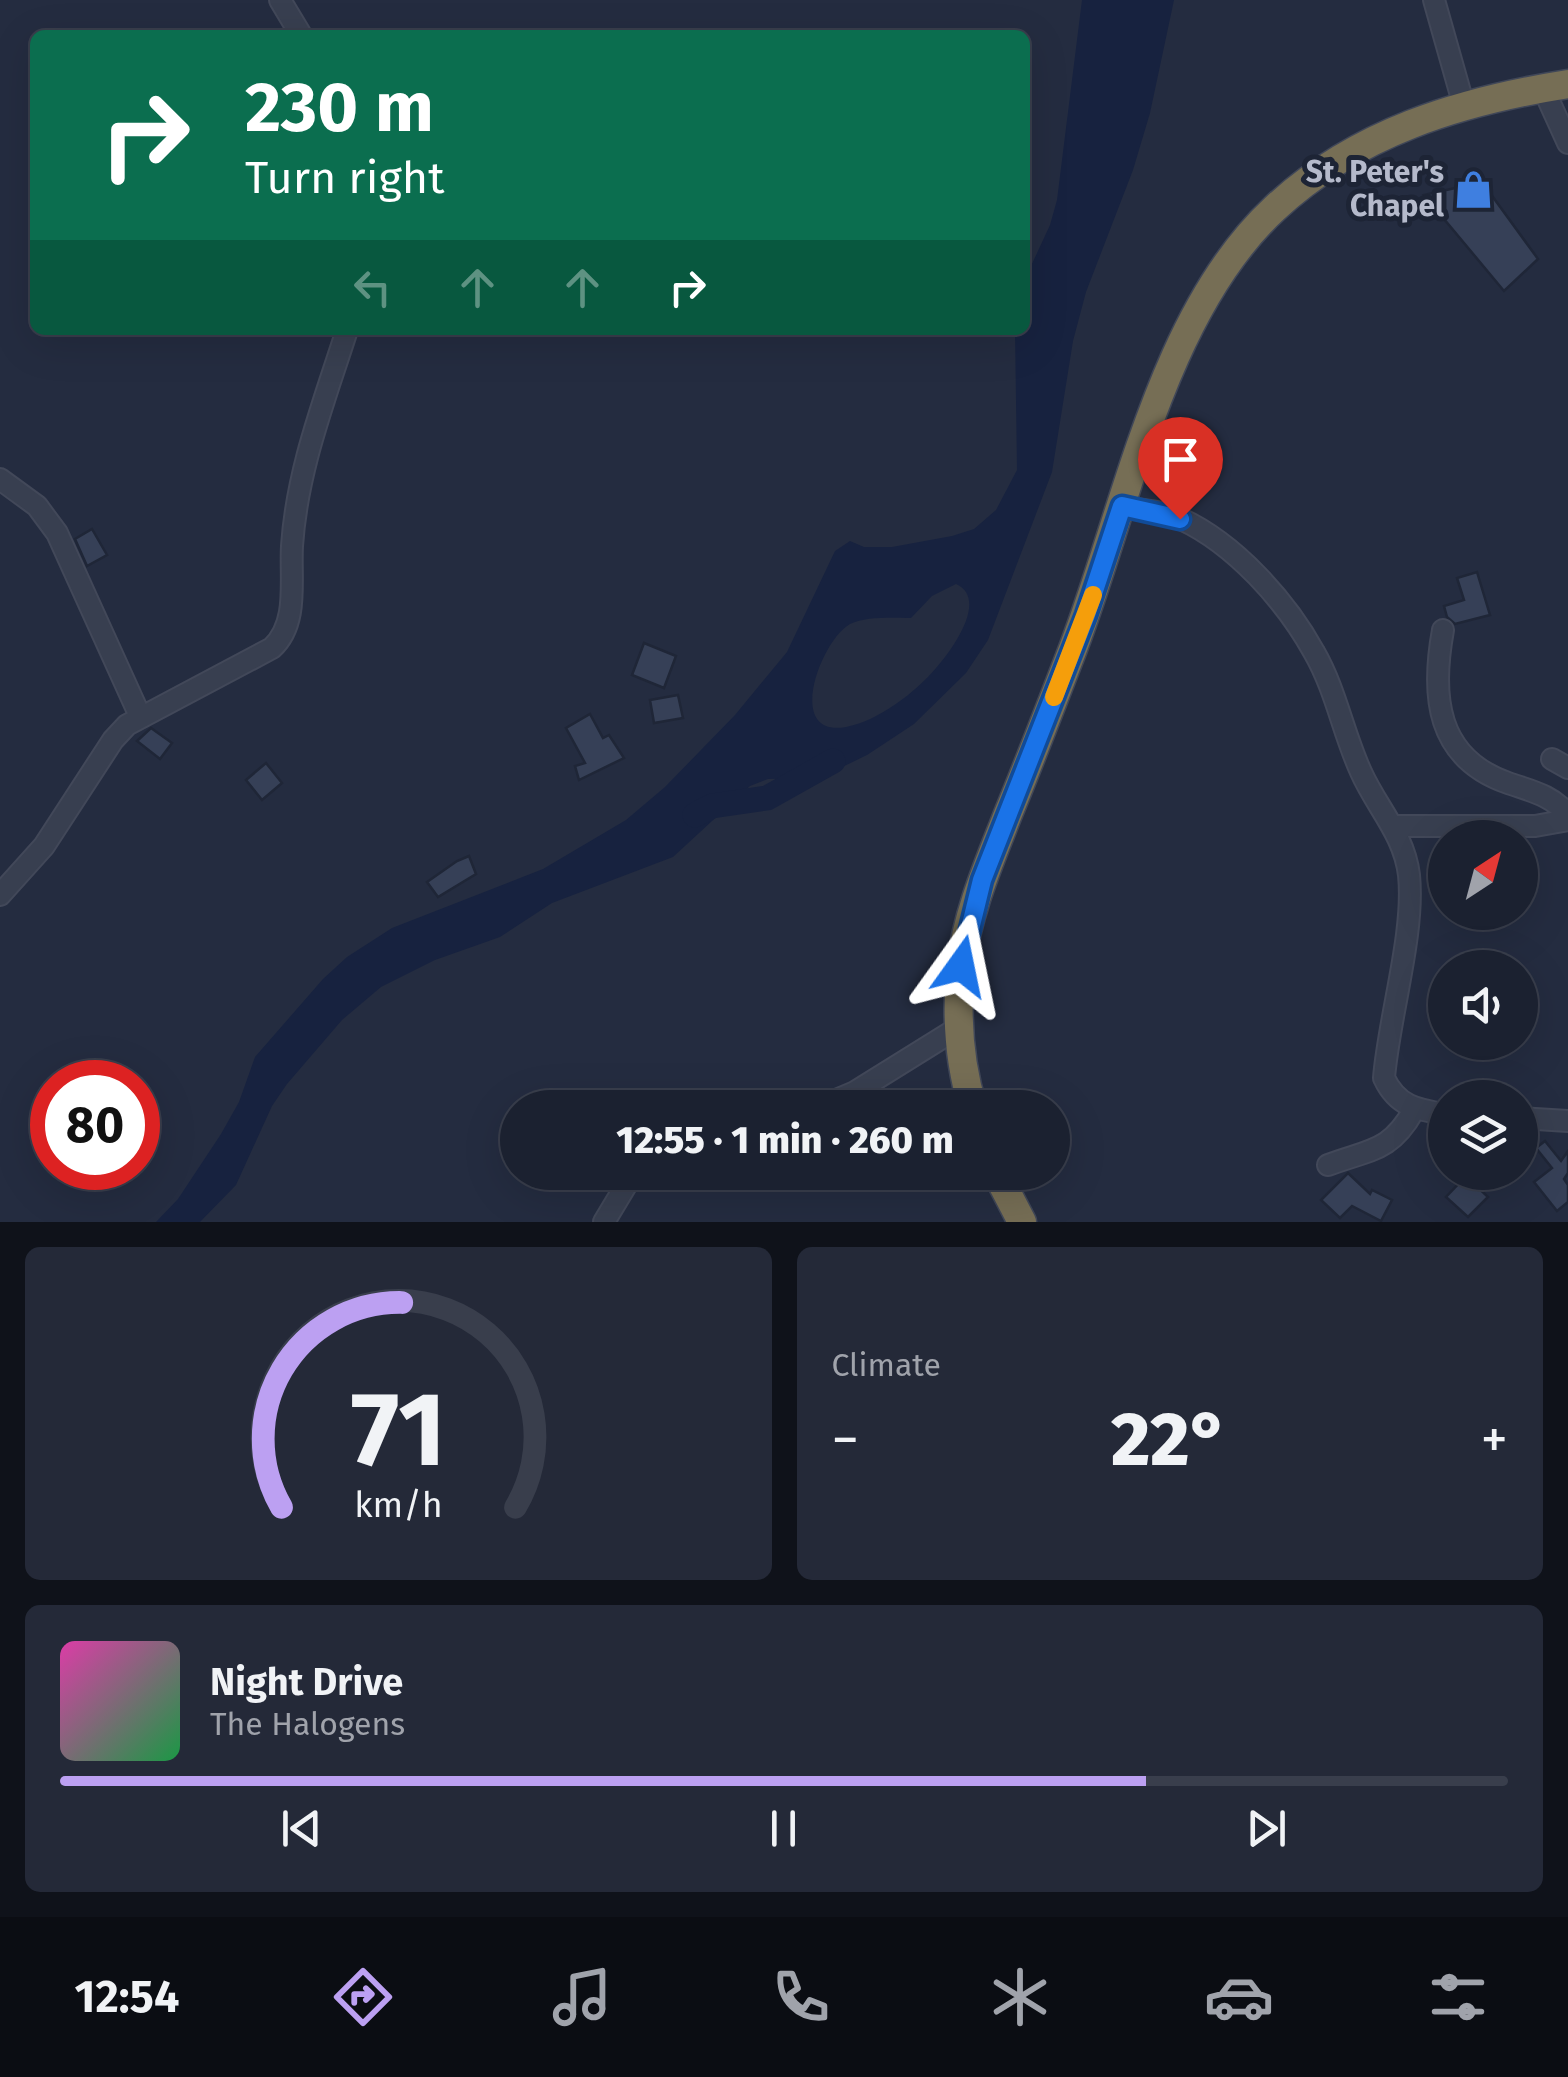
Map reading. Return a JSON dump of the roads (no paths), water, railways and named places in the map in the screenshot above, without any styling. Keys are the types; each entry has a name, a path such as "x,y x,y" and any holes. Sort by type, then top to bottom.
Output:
{"highway":[{"path":"969,1090 962,1058 961,966 982,880 1086,615 1162,389 1211,289 1273,210 1364,142 1464,106 1556,86"},
{"path":"1005,1190 1022,1222"}],"street":[{"path":"280,0 298,30"},
{"path":"1434,0 1464,106"},
{"path":"1556,86 1568,143"},
{"path":"0,894 44,846 113,740 140,716 272,648 284,634 291,601 293,540 303,466 345,335"},
{"path":"0,478 27,496 56,533 140,716"},
{"path":"1122,506 1180,519 1215,540 1256,576 1315,653 1363,778 1394,826 1408,874 1410,905 1384,1078 1396,1098 1414,1110 1428,1112"},
{"path":"1442,630 1440,710 1450,740 1483,772 1538,792 1568,817"},
{"path":"1394,826 1536,826 1568,817"},
{"path":"858,1090 961,1026"},
{"path":"1328,1165 1390,1143 1402,1132 1414,1110"},
{"path":"1538,1119 1568,1121"},
{"path":"604,1222 623,1190"}],"water":[{"path":"1082,0 1174,0 1150,113 1133,170 1086,292 1073,341 1052,472 988,640 966,673 914,724 867,755 828,774 768,779 750,786 673,857 552,903 500,937 435,960 381,987 342,1020 287,1084 272,1106 236,1185 200,1222 156,1222 178,1199 221,1134 239,1102 255,1057 347,957 392,928 543,869 626,820 665,787 735,715 787,652 835,551 850,541 864,547 892,547 952,536 974,529 996,510 1017,470 1015,335 1030,335 1030,268 1057,200","holes":["956,584 969,601 964,625 943,660 896,704 846,727 827,726 816,718 812,703 820,667 828,648 850,624 911,618 932,596"]}],"waterway":[{"path":"695,815 712,806 767,798 833,761"}],"place":[{"name":"St. Peter's Chapel","path":"1474,189"}]}
